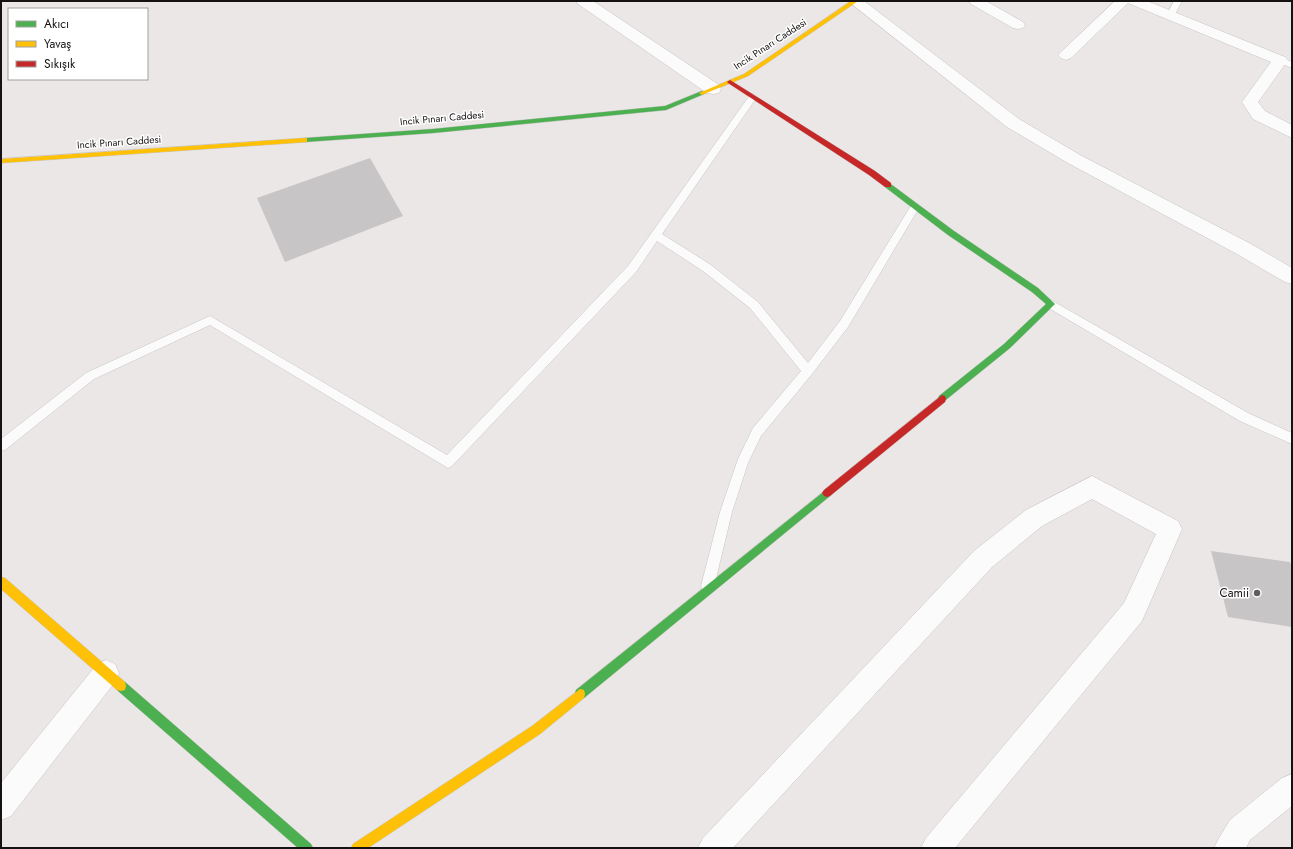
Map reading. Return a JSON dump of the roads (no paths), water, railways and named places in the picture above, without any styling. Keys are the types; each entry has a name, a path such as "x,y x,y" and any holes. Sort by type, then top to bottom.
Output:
{"main road":[{"name":"Incik Pınarı Caddesi","path":"1,161 433,131 666,108 746,75 855,1"},
{"path":"357,848 536,730 1006,346 1051,304 1035,290 951,233 872,173 730,82"},
{"path":"1,582 307,848"}],"street":[{"path":"583,1 714,89"},
{"path":"855,1 1013,123 1074,159 1292,276"},
{"path":"976,1 1018,26"},
{"path":"1066,55 1123,1"},
{"path":"1134,1 1286,62 1250,102 1259,115 1292,132"},
{"path":"713,848 983,559 1034,518 1092,486 1170,529 1133,612 936,848"},
{"path":"1,806 106,673"},
{"path":"1229,848 1240,830 1292,788"}],"lane":[{"path":"1170,16 1178,1"},
{"path":"1,446 90,376 210,320 448,462 632,269 753,97"},
{"path":"707,590 726,512 742,464 757,432 808,371 844,324 915,206"},
{"path":"656,235 707,268 754,305 808,371"},
{"path":"1051,304 1244,417 1292,439"}],"place":[{"name":"Camii","path":"1257,593"}]}
